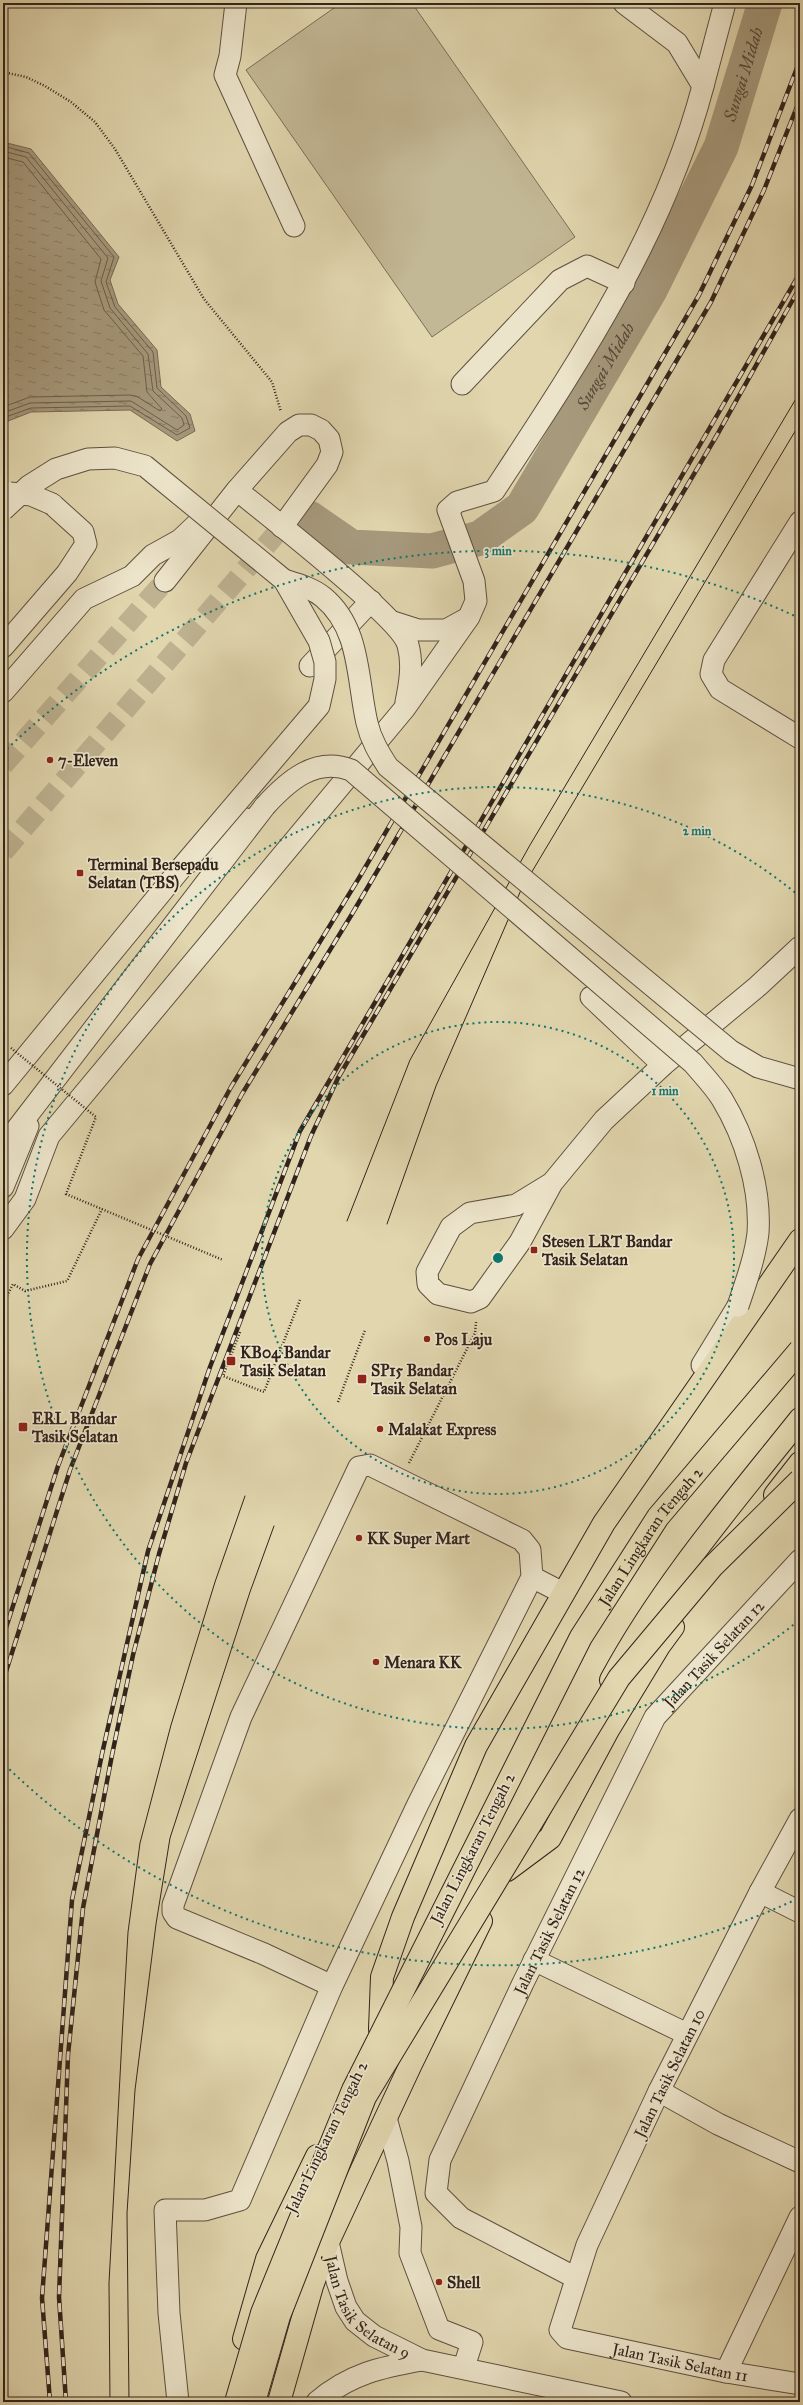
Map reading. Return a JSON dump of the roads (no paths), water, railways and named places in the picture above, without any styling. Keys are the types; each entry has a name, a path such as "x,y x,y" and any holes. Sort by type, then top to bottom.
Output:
{"highway":[{"path":"380,2029 382,1977 406,1910 476,1746 604,1523 800,1240"},
{"name":"Jalan Lingkaran Tengah 2","path":"229,2402 238,2357 267,2259 496,1798 599,1604 629,1556 697,1463 800,1339"},
{"path":"236,2402 262,2312 353,2090 581,1637 658,1516 800,1350"},
{"path":"279,2402 312,2286 328,2242 386,2118 507,1870 635,1636 706,1536 800,1419"},
{"path":"507,1870 550,1838 608,1730 659,1646 800,1463"},
{"path":"254,2402 279,2316 365,2098 619,1678 712,1567 800,1480"}],"street":[{"path":"236,3 230,56 224,75 294,226"},
{"path":"624,3 677,43 704,86"},
{"path":"3,1229 25,1199 49,1136 405,708 469,617 476,601 474,581 448,510 457,502 494,491 580,360 624,283 642,246 691,132 725,3"},
{"path":"462,384 560,280 587,266 624,283"},
{"path":"165,581 209,519 237,490 288,432 298,426 311,425 321,430 329,439 332,452 327,465 282,528"},
{"path":"3,510 29,486 56,469 88,460 115,458 145,466 284,580 311,589 323,596 338,611 352,643 360,668 367,723 375,747 388,767 731,1050 758,1067 800,1079"},
{"path":"237,490 371,601 392,622 408,643 411,674 405,708"},
{"path":"3,492 31,495 52,504 83,532 86,544 67,573 3,647"},
{"path":"209,519 254,560"},
{"path":"3,692 84,599 132,576 153,555 180,540 209,519"},
{"path":"800,522 714,660 711,674 720,689 800,738"},
{"path":"3,1085 182,867 320,706 325,679 324,662 319,641 284,580"},
{"path":"310,666 371,601"},
{"path":"392,622 418,630 446,630 469,617"},
{"path":"3,1147 265,806 286,784 310,770 325,766 342,766 351,770 693,1063 721,1098 727,1108 752,1172 757,1201 758,1232 752,1266 738,1306 604,1523"},
{"path":"182,867 265,806"},
{"path":"552,1183 516,1205 470,1213 451,1227 427,1272 428,1284 438,1294 471,1302 480,1298 520,1242 552,1183 604,1120 663,1065 758,986 800,947"},
{"path":"591,997 663,1065"},
{"path":"3,1187 38,1102"},
{"path":"178,2402 169,2313 165,2210 205,2210 240,2200 332,1986 418,1804 532,1577 530,1550 522,1540 383,1470 370,1465 359,1467 241,1717 173,1905 173,1912 177,1918 264,1954 332,1986"},
{"name":"Jalan Tasik Selatan 12","path":"576,2278 461,2218 436,2193 440,2160 534,1960 656,1717 800,1560"},
{"path":"532,1577 563,1593"},
{"name":"Jalan Tasik Selatan 10","path":"562,2335 560,2330 587,2245 687,2034 760,1892 800,1819"},
{"path":"760,1892 800,1912"},
{"path":"534,1960 687,2034"},
{"path":"659,2091 718,2124 800,2162"},
{"path":"386,2118 398,2161 411,2227 410,2253 439,2329 472,2342 464,2367"},
{"path":"726,2372 800,2217"},
{"name":"Jalan Tasik Selatan 9","path":"328,2242 337,2281 346,2307 355,2321 374,2336 422,2360 464,2367 554,2395 620,2402"},
{"name":"Jalan Tasik Selatan 11","path":"562,2335 567,2338 726,2372 800,2384"},
{"name":"Jalan Tasik Selatan 9","path":"317,2402 334,2387 379,2367 422,2360"}],"water":[{"path":"3,142 31,149 119,257 110,280 118,304 157,350 161,387 190,414 195,431 177,441 130,410 31,412 3,423"}],"waterway":[{"name":"Sungai Midah","path":"309,518 351,547 432,551 480,538 522,508 650,290 721,147 765,3"}],"tunnel":[{"path":"3,852 282,527"},
{"path":"3,765 165,581"}],"tram line":[{"path":"347,1221 410,1060 530,845 800,392"},
{"path":"387,1224 436,1086 521,890 800,423"},
{"path":"110,2402 109,2283 123,2020 128,1932 140,1843 171,1725 215,1582 245,1496"},
{"path":"129,2402 127,2213 135,2090 156,1924 170,1838 250,1592 274,1526"}],"railway":[{"path":"3,1637 58,1466 138,1259 231,1087 359,878 699,295 752,185 800,60"},
{"path":"3,1681 70,1470 150,1264 242,1094 352,914 711,302 764,190 800,99"},
{"path":"50,2402 42,2298 72,1900 102,1754 148,1551 210,1367 300,1131 800,273"},
{"path":"66,2402 59,2297 68,2055 83,1908 112,1755 133,1655 159,1554 186,1463 311,1136 338,1078 717,435 800,287"}],"place":[{"name":"7-Eleven","path":"50,760"},
{"name":"Terminal Bersepadu Selatan (TBS)","path":"80,873"},
{"name":"Stesen LRT Bandar Tasik Selatan","path":"534,1250"},
{"name":"Pos Laju","path":"427,1339"},
{"name":"KB04 Bandar Tasik Selatan","path":"231,1361"},
{"name":"SP15 Bandar Tasik Selatan","path":"362,1379"},
{"name":"ERL Bandar Tasik Selatan","path":"23,1427"},
{"name":"Malakat Express","path":"380,1429"},
{"name":"KK Super Mart","path":"359,1538"},
{"name":"Menara KK","path":"376,1662"},
{"name":"Shell","path":"439,2282"}]}
